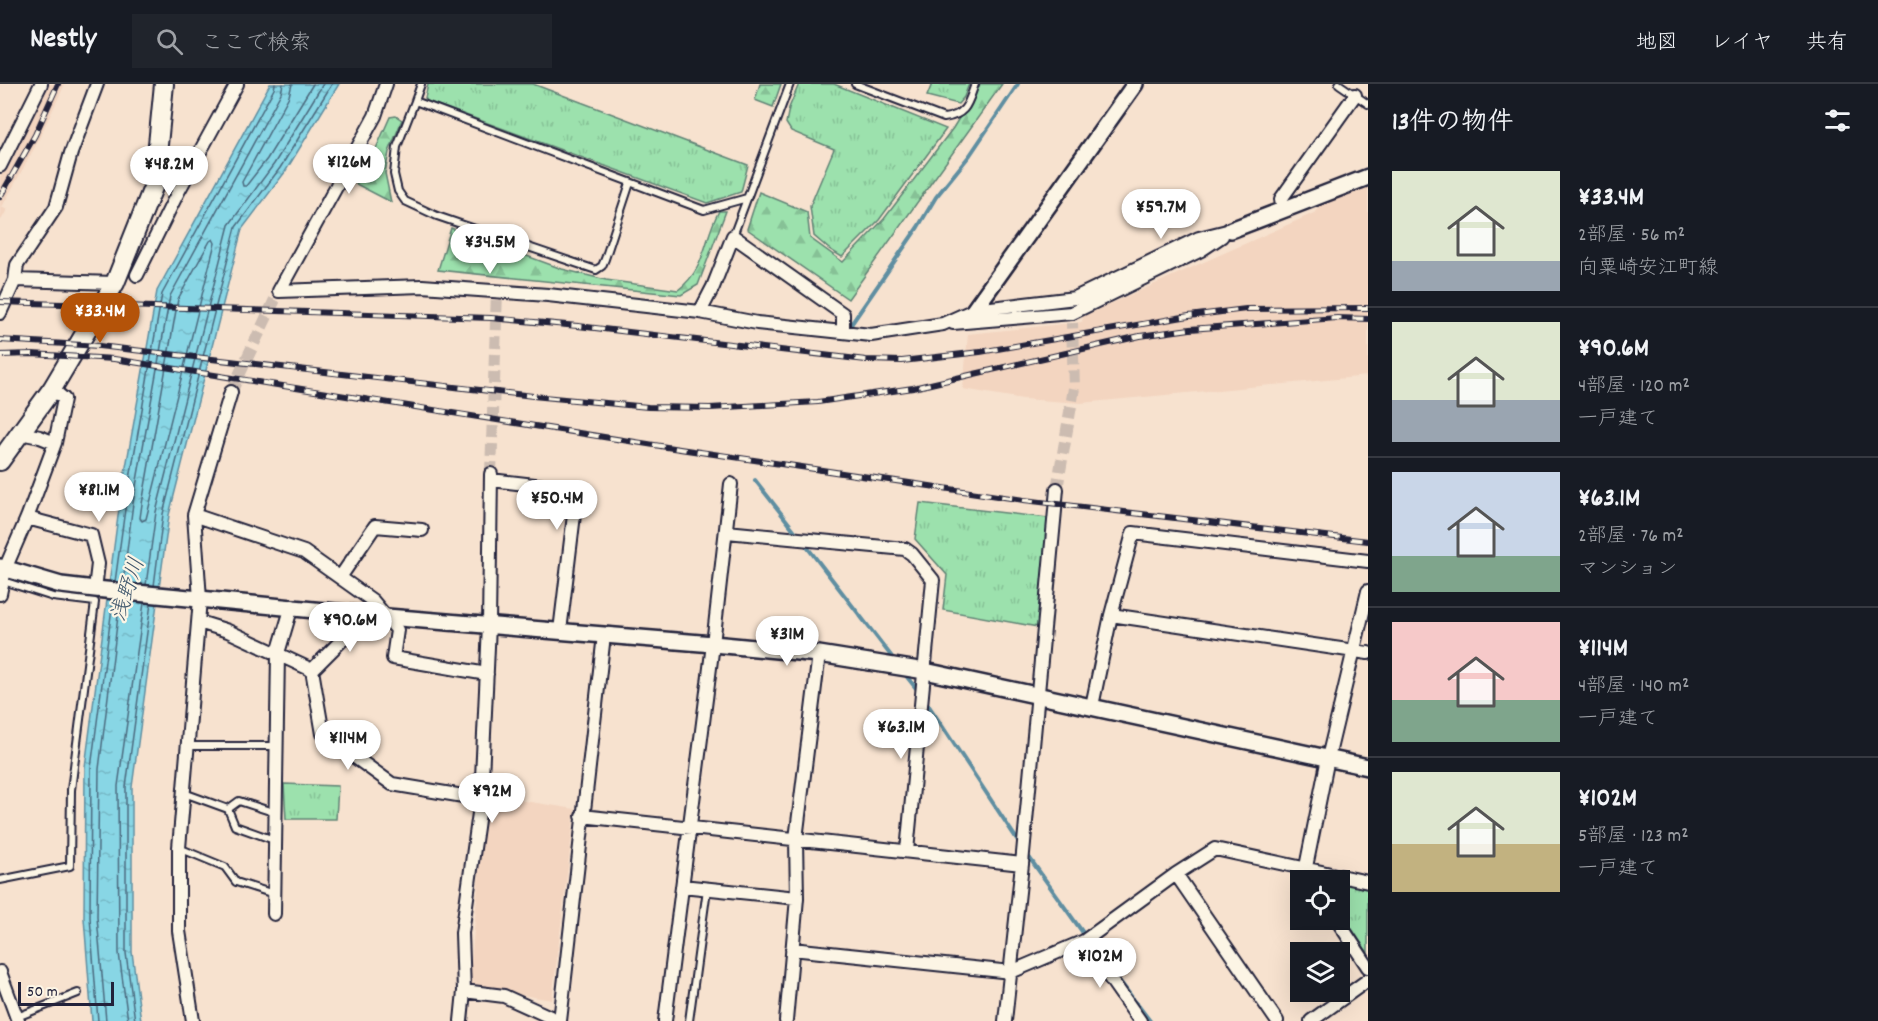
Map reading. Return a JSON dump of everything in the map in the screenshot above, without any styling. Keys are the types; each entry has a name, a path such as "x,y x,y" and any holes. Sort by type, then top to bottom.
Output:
{"main road":[{"path":"0,461 52,389 112,286 154,185 164,84"}],"street":[{"path":"0,166 41,84"},
{"path":"0,313 15,280 17,265 57,207 71,153 97,84"},
{"path":"137,275 178,192 237,84"},
{"path":"386,84 375,116 279,291 422,286 548,295 700,312 757,323 871,335 942,324 1072,318 1201,250 1231,230"},
{"path":"974,310 1135,84"},
{"path":"1282,210 1281,199 1355,95"},
{"path":"942,324 974,310 1075,298 1199,238 1231,230 1368,177"},
{"path":"700,312 713,287 733,236 843,314 843,332"},
{"path":"15,280 112,286"},
{"path":"52,389 64,399 55,443 2,578 387,617 819,654 925,671 1038,694 1368,767"},
{"path":"193,1021 178,932 179,848 201,599 194,515 231,392"},
{"path":"20,433 55,443"},
{"path":"462,1021 464,991 462,933 481,799 489,625 491,477 577,490 561,631"},
{"path":"665,1021 727,532 731,484"},
{"path":"1005,1021 1057,489"},
{"path":"194,515 304,552 341,576 373,601 397,630 393,658 487,674"},
{"path":"27,518 91,536 98,564 95,589"},
{"path":"341,576 375,526 422,530"},
{"path":"727,532 905,549 912,554 933,580 908,851"},
{"path":"1092,706 1111,615 1133,533 1368,561"},
{"path":"1307,870 1328,758 1368,591"},
{"path":"274,914 278,653 292,606"},
{"path":"312,670 367,615"},
{"path":"1111,615 1368,653"},
{"path":"199,622 228,631 312,670"},
{"path":"464,991 504,996 559,1021 604,635"},
{"path":"786,1021 797,898 796,839 819,654"},
{"path":"312,670 322,734 392,784 481,799"},
{"path":"582,816 1022,864"},
{"path":"792,949 1011,972 1084,941 1176,874 1215,849 1368,882"},
{"path":"1176,874 1277,1021"},
{"path":"682,886 797,898"},
{"path":"1344,930 1368,967"},
{"path":"1084,941 1140,1021"},
{"path":"0,972 14,1020"},
{"path":"1311,1021 1368,980"}],"lane":[{"path":"421,84 397,147 395,181 405,201 437,216 596,270 602,266 605,259 630,183"},
{"path":"733,236 790,84"},
{"path":"855,84 944,118 955,116 966,108 975,84"},
{"path":"1340,84 1368,104"},
{"path":"415,101 704,210 747,198"},
{"path":"0,880 70,866 71,790 95,602 53,597 2,578"},
{"path":"188,746 277,746"},
{"path":"183,793 228,809 235,826 275,840"},
{"path":"228,809 239,801 276,813"},
{"path":"179,848 225,867 236,882 274,894"},
{"path":"688,1021 707,889"},
{"path":"14,1020 78,993"}],"shaded area":[{"path":"48,84 65,84 36,145 2,207 7,210 0,222 0,177"},
{"path":"1368,185 1368,376 1081,403 1023,399 963,389 968,334 1082,322 1083,316 1316,212 1323,201"},
{"path":"486,795 575,809 552,1000 469,986"}],"green space":[{"path":"428,84 533,84 748,165 741,192 707,203 427,101 425,98"},
{"path":"760,84 781,84 773,107 755,100"},
{"path":"799,84 834,84 946,129 879,220 842,257 814,236 810,206 834,149 791,131 786,123 789,108"},
{"path":"932,84 969,84 964,97 958,104 927,96"},
{"path":"980,84 1002,84 848,299 747,229 759,192 807,212 810,238 843,262 884,219 953,128"},
{"path":"396,116 402,120 389,152 385,173 391,202 356,184 371,160 390,117"},
{"path":"719,211 726,211 698,285 681,295 438,270 451,228 562,269 606,280 678,290 699,263"},
{"path":"920,503 1048,518 1038,627 943,610 947,575 915,539"},
{"path":"284,784 338,786 336,819 286,819"},
{"path":"1350,882 1368,886 1368,953 1350,926"}],"water":[{"name":"浅野川","path":"270,84 339,84 285,172 242,229 169,515 132,787 132,952 141,1021 92,1021 84,918 85,767 120,501 157,291"}],"waterway":[{"path":"850,326 936,197 970,155 1018,84"},
{"path":"755,480 798,535"},
{"path":"804,543 895,661"},
{"path":"903,672 919,692"},
{"path":"925,700 1020,844"},
{"path":"1026,853 1086,937"},
{"path":"1112,971 1150,1021"}],"tunnel":[{"path":"231,392 279,291"},
{"path":"491,474 497,291"},
{"path":"1057,489 1074,388 1072,323"}],"railway":[{"path":"0,197 35,135 58,84"},
{"path":"0,302 491,318 866,360 902,361 980,352 1189,316 1246,309 1368,308"},
{"path":"0,340 99,346 533,396 648,407 710,408 818,402 913,388 1140,336 1190,329 1337,318 1368,319"},
{"path":"0,355 32,354 114,359 673,448 1024,500 1368,541"}]}
